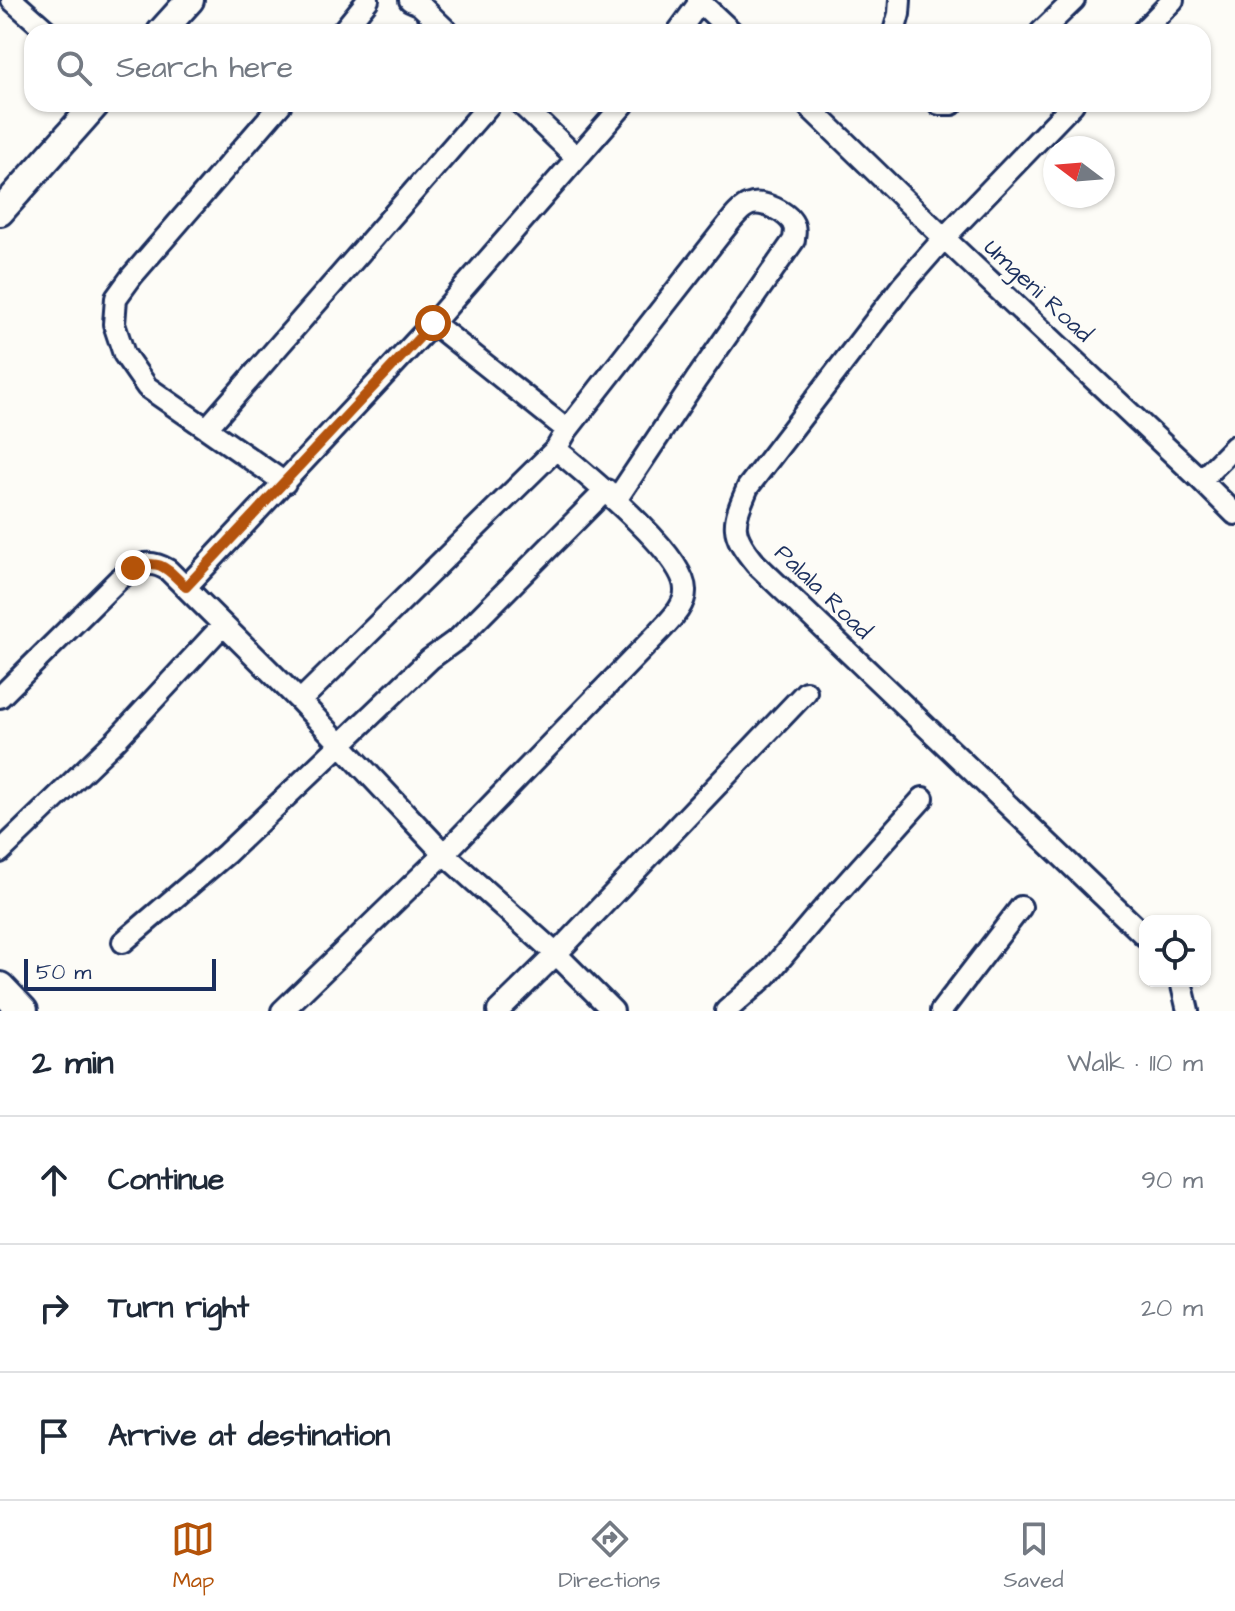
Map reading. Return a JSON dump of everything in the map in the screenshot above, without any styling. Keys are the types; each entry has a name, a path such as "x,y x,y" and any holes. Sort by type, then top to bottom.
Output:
{"main road":[{"path":"0,987 23,1011"}],"street":[{"path":"12,0 39,24"},
{"path":"168,24 190,0"},
{"path":"348,24 368,0"},
{"path":"410,0 419,4 440,24"},
{"path":"896,24 900,0"},
{"path":"1049,24 1074,0"},
{"path":"1150,24 1173,0"},
{"path":"683,24 699,1 723,24"},
{"path":"0,212 89,112"},
{"path":"274,112 132,276 116,298 114,324 124,354 147,387 285,483"},
{"path":"207,428 483,112"},
{"path":"529,112 577,158"},
{"path":"186,587 433,323 617,112"},
{"name":"Umgeni Road","path":"823,112 944,238 1235,514"},
{"name":"Palala Road","path":"1065,112 902,286 748,487 735,525 740,545 756,564 1139,930"},
{"path":"123,942 226,854 430,659 459,638 611,495 790,247 795,231 787,217 768,205 756,203 745,206 567,430 556,449 300,701"},
{"path":"433,323 567,430"},
{"path":"1201,480 1235,446"},
{"path":"282,1011 444,854 659,632 683,600 686,589 671,558 611,495 556,449"},
{"path":"0,697 118,580 133,568 148,563 159,565 186,587 300,701 444,854 556,954 613,1011"},
{"path":"0,852 117,739 223,625"},
{"path":"498,1011 806,692"},
{"path":"726,1011 766,976 923,798"},
{"path":"941,1011 1021,907"},
{"path":"1182,987 1188,1011"}],"route":[{"path":"133,568 148,563 159,565 186,587 433,323"}]}
